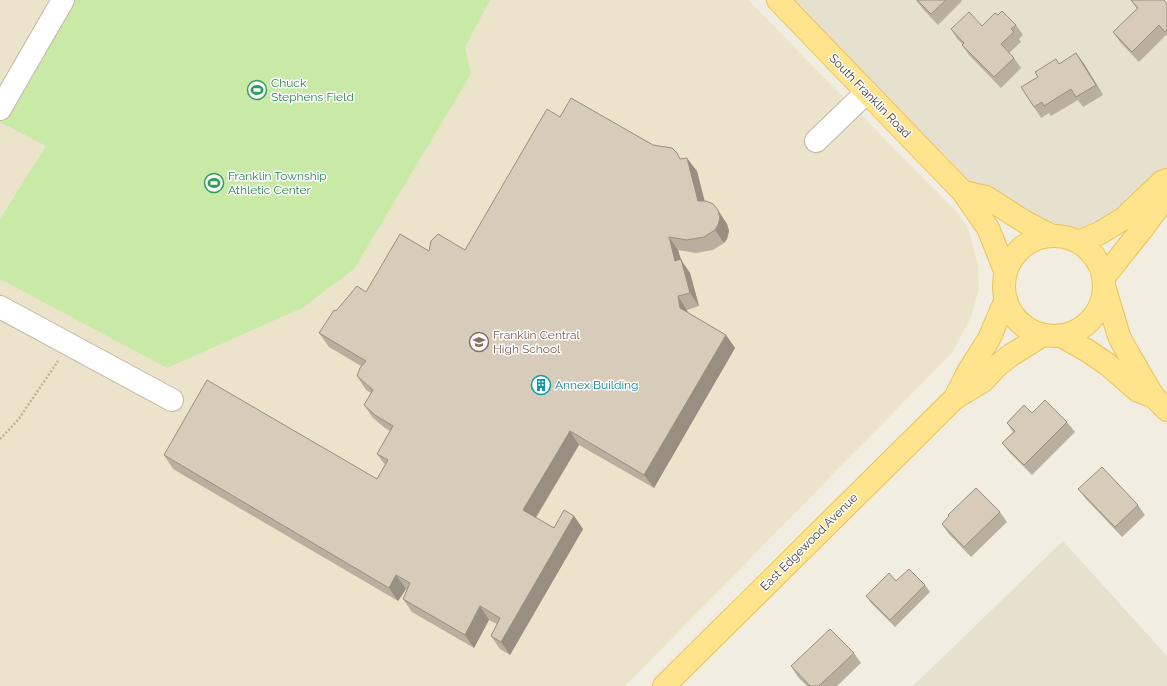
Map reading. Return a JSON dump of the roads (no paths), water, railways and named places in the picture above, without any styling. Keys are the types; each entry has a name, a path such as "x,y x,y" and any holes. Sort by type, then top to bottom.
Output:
{"main road":[{"name":"South Franklin Road","path":"778,0 963,192 988,228 1006,273"},
{"path":"1078,242 1100,233 1123,219 1162,182 1167,180"},
{"path":"963,192 986,197 1025,222 1052,236 1070,239 1086,247 1095,257 1101,269 1120,339 1160,403"},
{"path":"955,398 983,381 997,366 1026,344 1052,335 1078,330 1092,319 1101,304 1104,282 1167,195"},
{"path":"1052,236 1035,240 1027,244 1014,257 1006,273 1005,282 1006,299 1009,308 1027,328 1052,335 1103,361 1138,391 1160,403"},
{"path":"955,398 968,372 989,339 998,321 1006,299"},
{"name":"East Edgewood Avenue","path":"664,686 955,398"}],"street":[{"path":"0,110 63,0"},
{"path":"816,141 867,92"},
{"path":"0,307 172,400"}],"place":[{"name":"Chuck Stephens Field","path":"257,90"},
{"name":"Franklin Township Athletic Center","path":"214,183"},
{"name":"Franklin Central High School","path":"479,342"},
{"name":"Annex Building","path":"541,385"}]}
